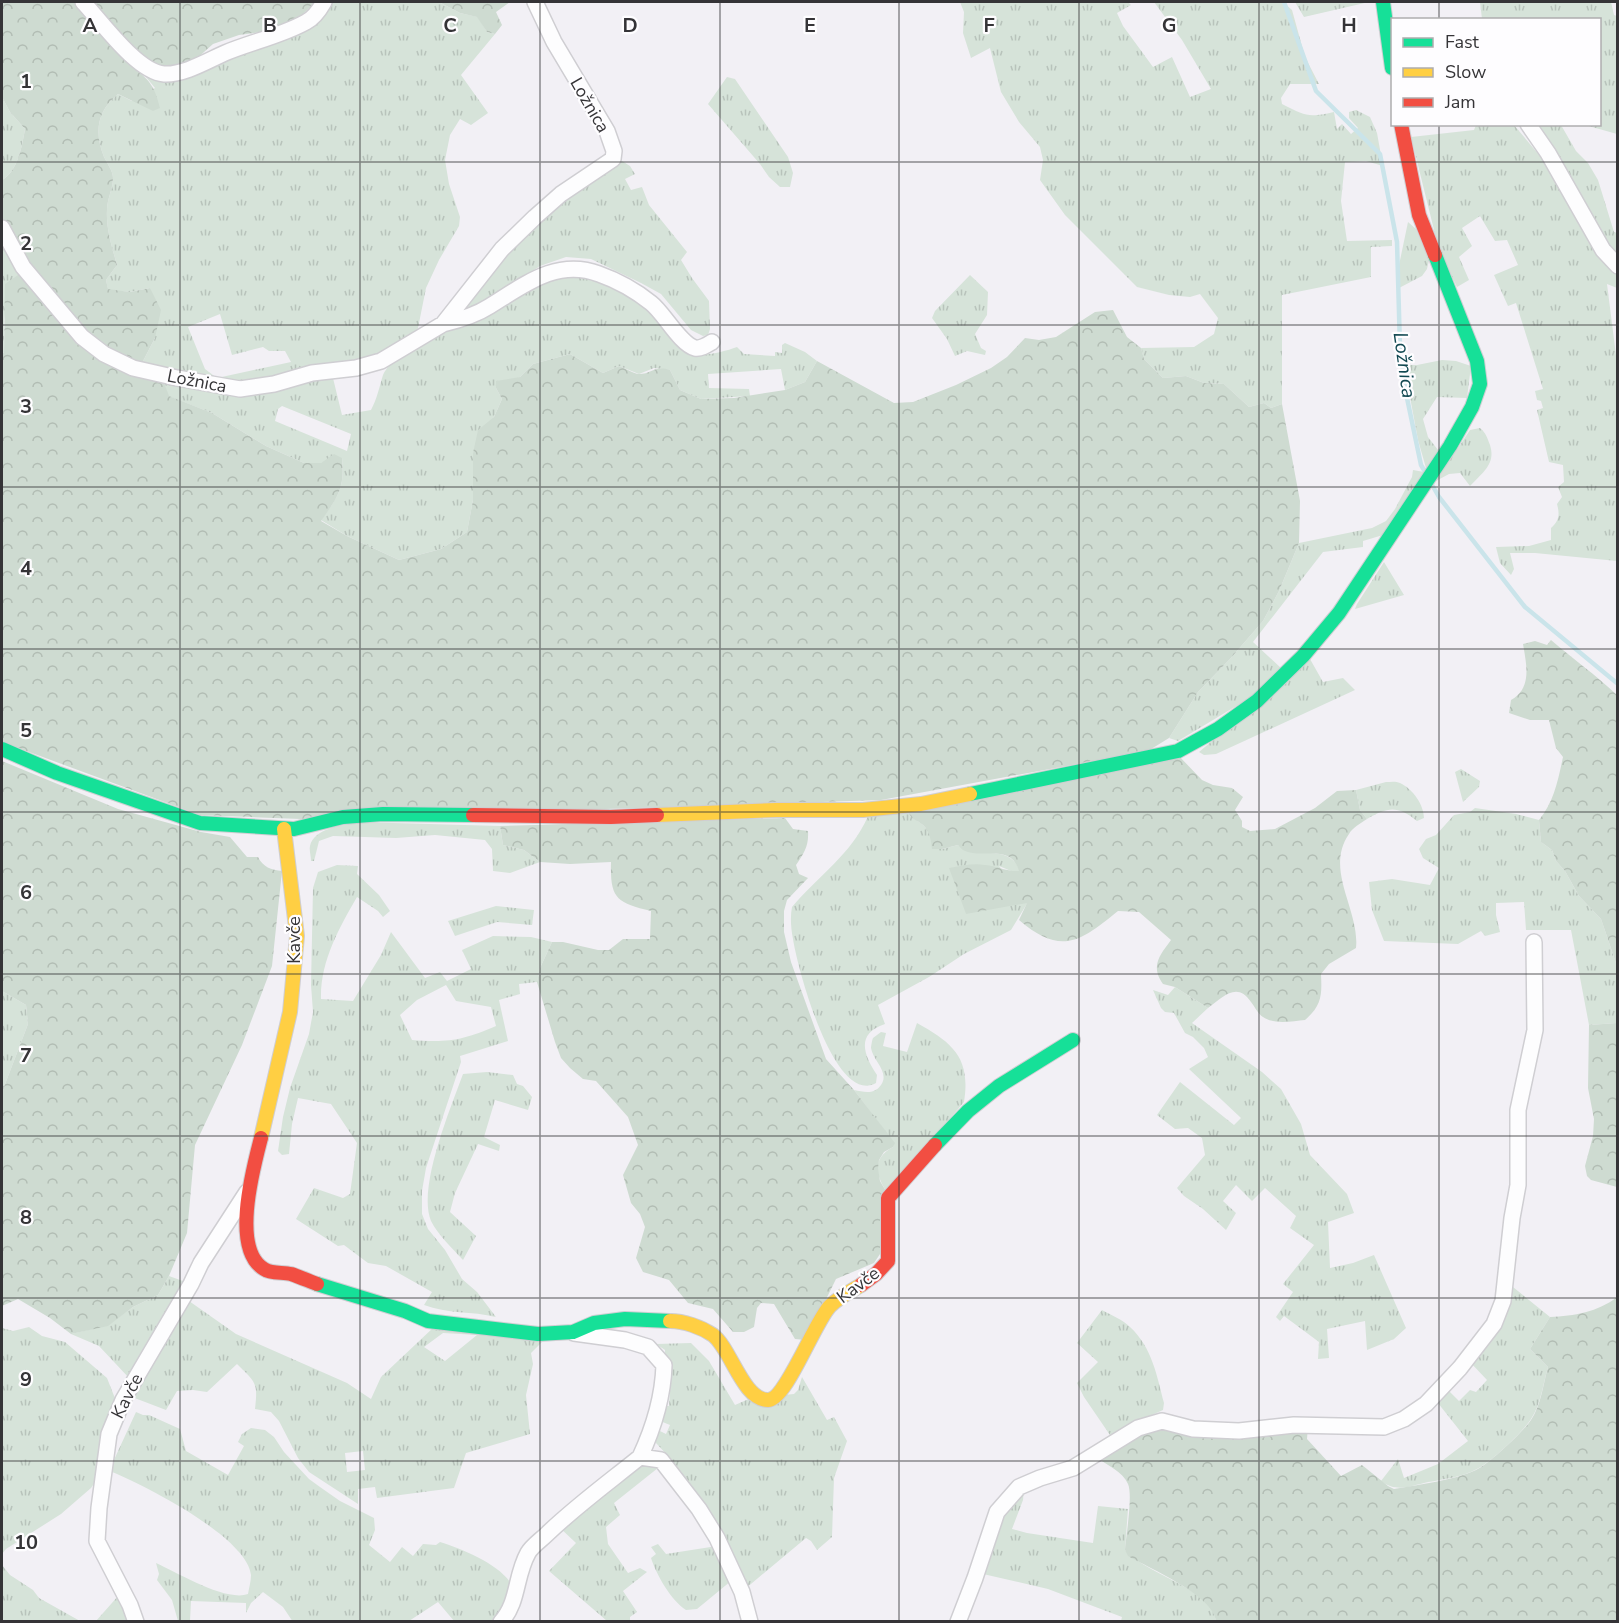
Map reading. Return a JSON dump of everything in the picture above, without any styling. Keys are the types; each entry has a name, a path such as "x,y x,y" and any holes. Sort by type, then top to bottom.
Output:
{"street":[{"path":"83,2 134,58 148,68 164,74 198,68 225,53 287,31 309,21 324,2"},
{"name":"Ložnica","path":"443,324 502,249 561,194 613,159 614,151 607,131 554,42 535,2"},
{"path":"1383,2 1391,61"},
{"path":"2,749 57,773 200,823 285,829 294,829 343,817 383,814 611,817 776,810 863,810 921,804 1178,752 1218,729 1257,701 1303,656 1339,613 1450,446 1472,407 1480,384 1477,361 1419,215 1401,126"},
{"path":"1529,126 1548,153 1603,250 1617,266"},
{"name":"Ložnica","path":"2,228 23,267 82,337 104,354 134,368 240,389 274,384 312,373 356,368 381,361 443,324 464,319 480,311 528,281 568,268 582,268 600,274 650,302 688,344 696,348 712,342"},
{"name":"Kavče","path":"285,829 297,936 290,1012 248,1190 251,1256 265,1270 290,1274 327,1288 405,1311 428,1321 538,1334 573,1332 625,1340 648,1347 664,1365 663,1384 655,1424 640,1457"},
{"path":"958,1622 997,1512 1019,1487 1073,1468 1138,1428 1162,1421 1193,1429 1239,1431 1294,1425 1384,1427 1404,1419 1425,1404 1479,1345 1494,1324 1503,1301 1518,1185 1518,1110 1535,1030 1534,942"},
{"name":"Kavče","path":"573,1332 594,1323 625,1319 674,1321 692,1325 714,1336 753,1394 767,1400 777,1398 786,1386 794,1367 830,1306 876,1274 888,1261 888,1198 944,1134 973,1107 1001,1084 1058,1053 1073,1040"},
{"name":"Kavče","path":"136,1622 130,1605 97,1541 109,1434 123,1400 201,1263 248,1190"},
{"path":"501,1622 508,1614 515,1598 519,1575 528,1552 640,1457 661,1460 699,1509 717,1538 742,1592 750,1622"}],"green space":[{"path":"2,2 75,2 134,68 145,77 156,95 160,108 153,111 118,94 102,115 98,131 101,148 113,178 107,217 117,265 106,280 108,289 130,292 150,288 161,310 155,338 142,363 121,358 93,340 25,262 2,221 2,180 16,164 25,129 10,112 2,97"},
{"path":"92,2 316,2 303,14 276,30 239,35 213,44 194,61 170,68 157,66 140,58"},
{"path":"329,2 439,2 460,13 478,17 487,32 495,34 461,75 488,113 471,125 460,119 450,135 445,160 449,184 460,217 459,226 426,288 417,333 390,351 358,362 263,382 224,383 142,363 155,338 150,288 130,292 108,290 106,280 117,265 107,217 113,178 101,148 99,122 106,107 118,94 132,101 155,88 146,77 171,80 186,77","holes":["220,314 232,355 263,347 269,351 285,351 291,362 217,378 205,369 188,327"]},
{"path":"439,2 510,2 496,12 502,25 495,34 487,32 477,17 460,13"},
{"path":"960,2 1128,2 1131,5 1117,13 1123,26 1153,67 1172,57 1190,97 1211,89 1182,40 1154,2 1283,2 1292,10 1305,57 1319,84 1290,84 1281,98 1282,104 1307,115 1334,112 1337,129 1342,124 1351,134 1358,128 1349,118 1349,112 1356,110 1370,117 1377,133 1383,166 1366,161 1345,162 1341,201 1347,241 1392,240 1392,246 1371,247 1371,277 1282,295 1282,404 1271,408 1264,403 1249,407 1224,384 1204,383 1186,376 1163,378 1144,359 1141,348 1194,347 1214,334 1218,318 1200,294 1190,297 1169,295 1137,287 1065,215 1040,180 1043,160 1040,147 1019,122 1001,92 990,48 971,58 963,33 964,12"},
{"path":"1295,2 1369,2 1304,17"},
{"path":"1480,2 1611,2 1614,15 1617,16 1617,134 1589,126 1601,126 1601,18 1482,18"},
{"path":"727,77 735,79 788,157 793,173 790,187 780,187 769,177 708,104"},
{"path":"2,97 10,112 25,129 16,164 2,180"},
{"path":"1476,126 1515,126 1545,162 1595,249 1609,268 1617,271 1617,288 1607,284 1618,371 1617,561 1535,553 1510,553 1514,569 1511,575 1500,563 1496,547 1529,546 1551,540 1551,528 1558,518 1557,504 1562,497 1558,487 1564,482 1563,465 1549,462 1537,410 1543,408 1541,401 1537,400 1535,391 1543,389 1516,303 1508,306 1494,275 1518,265 1507,240 1495,241 1480,216 1462,228 1472,246 1459,257 1469,280 1457,287 1439,250 1411,137 1474,130"},
{"path":"1534,126 1562,126 1576,151 1588,163 1598,180 1614,232 1617,233 1617,263"},
{"path":"622,161 630,166 635,174 625,179 631,190 642,187 649,205 687,252 681,260 709,301 710,329 708,335 703,336 691,330 661,294 641,283 591,259 566,257 540,266 483,304 455,318 485,275 535,221 614,163"},
{"path":"1408,222 1416,229 1429,260 1422,276 1399,288 1398,270"},
{"path":"2,235 21,273 6,308 4,352 2,354"},
{"path":"21,273 77,338 163,380 169,396 212,413 266,446 304,463 321,463 334,454 342,458 343,468 339,492 321,521 399,560 441,549 467,532 473,500 473,453 478,430 494,417 502,399 496,388 496,381 520,377 533,364 570,354 603,373 619,366 639,374 657,369 670,370 680,390 701,399 734,398 785,390 805,382 817,361 894,403 913,402 991,368 1007,357 1025,338 1039,340 1056,337 1095,312 1113,310 1127,337 1141,348 1144,359 1163,378 1186,376 1204,383 1224,384 1249,407 1264,403 1271,408 1282,404 1300,501 1299,543 1279,591 1263,621 1198,692 1169,738 1148,751 881,800 301,819 200,815 2,742 2,354 4,352 5,284"},
{"path":"586,273 614,287 633,297 650,310 661,320 676,344 685,351 700,354 715,353 737,347 744,354 775,356 775,352 782,353 782,345 785,343 805,352 817,361 805,382 785,390 781,369 708,374 709,388 749,389 750,396 701,399 680,390 670,370 654,368 639,374 619,366 603,373 570,354 533,364 520,377 496,388 502,399 473,453 473,500 467,532 441,549 399,560 347,536 321,520 339,492 343,468 342,458 321,463 304,463 266,446 212,413 168,396 163,380 200,387 332,374 342,415 371,410 390,361 429,337 543,278","holes":["282,406 351,434 347,451 275,421 278,409"]},
{"path":"970,275 988,292 987,315 975,334 981,348 986,351 985,355 967,351 955,356 947,339 932,318 935,311"},
{"path":"1442,360 1456,361 1471,366 1467,398 1437,397 1423,419 1428,437 1438,450 1426,468 1418,440 1404,365"},
{"path":"1480,428 1486,435 1491,452 1490,463 1484,472 1470,486 1460,473 1449,474 1436,481 1470,430"},
{"path":"1413,470 1424,472 1383,535 1363,541 1363,547 1323,552 1253,642 1281,668 1253,696 1178,741 1169,738 1198,692 1263,621 1279,591 1299,543 1372,528 1386,521 1412,477"},
{"path":"1384,562 1404,595 1355,609 1357,604"},
{"path":"1551,640 1617,695 1617,988 1616,963 1601,919 1579,896 1565,871 1556,861 1552,850 1541,842 1539,820 1552,798 1563,757 1556,748 1549,720 1530,720 1509,713 1511,700 1523,689 1525,682 1523,644 1535,641 1547,645"},
{"path":"1310,659 1323,682 1343,678 1355,690 1216,754 1204,755 1199,752"},
{"path":"1178,755 1202,780 1213,785 1232,788 1243,797 1235,810 1242,821 1242,827 1250,831 1275,829 1315,808 1337,791 1356,790 1360,810 1367,819 1350,832 1342,848 1340,862 1341,876 1356,934 1356,948 1329,964 1321,974 1320,999 1305,1020 1284,1022 1267,1019 1246,996 1235,992 1208,1008 1175,987 1163,984 1157,972 1157,966 1160,956 1171,940 1139,912 1118,911 1092,931 1070,941 1047,938 1019,920 1027,903 966,914 949,868 980,864 1019,871 1015,862 1003,854 972,853 964,851 958,845 932,849 927,830 908,812"},
{"path":"2,761 118,809 201,832 230,837 247,857 258,857 268,867 282,871 272,966 242,1045 195,1145 187,1233 169,1276 158,1295 133,1307 108,1326 71,1334 18,1299 2,1306 2,1092 28,1024 26,1005 2,991"},
{"path":"1461,769 1480,781 1479,787 1463,802 1455,772"},
{"path":"1386,782 1398,782 1409,789 1420,803 1424,818 1417,821 1404,812 1387,810 1367,819 1360,810 1356,790"},
{"path":"1475,808 1539,820 1541,842 1552,850 1556,861 1565,871 1579,896 1601,919 1616,963 1617,1023 1589,1025 1571,930 1526,930 1524,902 1496,903 1500,932 1485,936 1481,931 1458,944 1384,941 1372,910 1369,882 1392,879 1430,885 1439,868 1423,858 1419,849 1426,839 1436,835 1454,815 1470,812"},
{"path":"908,812 925,827 942,849 958,845 975,852 1001,854 1015,862 1020,871 1011,871 999,866 1028,902 1011,930 964,954 929,977 878,1005 885,1024 869,1033 865,1046 877,1075 876,1083 861,1085 846,1074 832,1055 820,1030 796,954 791,927 792,907 844,854 868,816"},
{"path":"785,818 793,829 808,831 808,841 796,865 799,874 808,878 787,900 784,911 784,932 791,962 826,1059 854,1090 895,1143 893,1147 884,1152 879,1160 878,1168 880,1181 887,1193 888,1242 874,1263 836,1279 806,1340 795,1339 774,1304 761,1303 757,1308 754,1327 744,1332 733,1332 713,1309 688,1303 669,1280 643,1272 636,1258 645,1227 640,1214 631,1203 623,1175 638,1145 628,1117 596,1081 583,1079 561,1058 537,982 540,968 552,942 609,950 623,939 650,939 651,911 630,905 618,897 612,884 611,862 570,864 540,862 524,850 503,845 500,826"},
{"path":"357,822 500,826 503,845 524,850 540,862 510,873 493,871 492,849 485,840 435,835 396,838 333,836 319,841 314,861 311,861 310,846 317,835 329,829"},
{"path":"337,865 358,866 357,874 379,895 390,911 383,917 357,897 337,933 327,959 321,999 353,1001 381,955 391,932 425,978 440,972 447,981 471,969 462,950 493,936 531,937 552,942 540,968 537,982 519,984 520,994 499,1000 508,1041 460,1056 461,1062 426,1168 422,1191 422,1214 428,1229 445,1250 462,1279 477,1292 496,1317 442,1310 424,1305 432,1292 386,1266 368,1263 344,1245 338,1246 296,1219 314,1188 343,1198 350,1194 357,1143 331,1104 298,1098 289,1154 282,1155 278,1151 290,1088 309,1034 313,1012 311,985 313,888 318,872","holes":["446,985 456,1001 491,1007 496,1026 456,1039 412,1040 400,1015 417,1000"]},
{"path":"496,906 534,910 532,925 497,922 455,936 448,921"},
{"path":"1175,987 1208,1008 1192,1023 1262,1072 1281,1089 1301,1124 1310,1155 1347,1194 1354,1213 1328,1222 1330,1268 1374,1255 1406,1328 1394,1339 1367,1350 1365,1321 1327,1329 1329,1358 1318,1359 1319,1342 1284,1316 1280,1321 1276,1317 1293,1292 1283,1284 1314,1245 1290,1228 1296,1216 1265,1188 1252,1201 1236,1185 1223,1201 1236,1213 1226,1230 1177,1188 1205,1155 1202,1138 1188,1128 1175,1129 1157,1115 1180,1082 1234,1125 1241,1118 1189,1069 1208,1057 1204,1048 1193,1037 1185,1033 1174,1013 1165,1012 1161,1008 1153,990 1168,995"},
{"path":"2,991 26,1005 28,1024 2,1092"},
{"path":"917,1023 941,1038 957,1054 965,1074 964,1102 887,1193 880,1180 878,1168 881,1157 893,1147 894,1143 854,1090 872,1092 881,1085 883,1080 882,1071 872,1053 873,1038 881,1032 886,1033 883,1046 907,1052"},
{"path":"1618,1023 1617,1187 1591,1180 1587,1176 1585,1166 1593,1136 1594,1119 1588,1088 1589,1025"},
{"path":"487,1072 513,1075 517,1084 523,1086 532,1097 528,1110 495,1100 484,1137 500,1145 499,1151 478,1144 455,1193 450,1212 476,1236 463,1260 431,1221 428,1189 437,1148 463,1074"},
{"path":"169,1276 191,1284 130,1379 99,1346 71,1334 108,1325 133,1307 158,1295"},
{"path":"1508,1283 1550,1317 1530,1349 1548,1367 1531,1419 1498,1454 1472,1471 1404,1488 1387,1485 1381,1481 1398,1459 1404,1478 1438,1464 1468,1441 1434,1398 1446,1388 1459,1401 1470,1390 1476,1392 1487,1380 1469,1361"},
{"path":"1617,1297 1617,1621 1216,1621 1213,1612 1193,1593 1128,1556 1125,1550 1130,1506 1128,1484 1119,1472 1096,1457 1155,1425 1308,1426 1307,1439 1341,1476 1362,1465 1394,1489 1458,1477 1476,1470 1489,1461 1531,1420 1539,1401 1548,1367 1530,1349 1550,1317 1585,1312"},
{"path":"189,1301 236,1334 347,1383 371,1399 381,1377 434,1327 542,1342 531,1353 533,1364 526,1395 530,1434 466,1453 454,1488 377,1498 375,1487 358,1489 358,1504 309,1472 298,1458 279,1421 271,1412 255,1409 256,1388 237,1364 207,1392 177,1391 166,1410 132,1397","holes":["443,1333 477,1335 445,1361 424,1347","363,1451 365,1470 347,1472 345,1453"]},
{"path":"1102,1310 1127,1324 1144,1344 1153,1362 1164,1403 1163,1410 1132,1424 1112,1438 1077,1383 1098,1362 1077,1343"},
{"path":"29,1327 42,1336 65,1342 107,1378 118,1406 97,1468 98,1478 91,1488 61,1514 6,1549 2,1554 2,1328 13,1331"},
{"path":"691,1343 709,1361 735,1405 751,1398 794,1394 798,1390 802,1377 827,1420 834,1417 847,1441 834,1478 832,1537 817,1550 806,1538 745,1589 695,1494 656,1443 656,1429 666,1434 670,1425 660,1421 665,1406 669,1406 671,1376 665,1350 656,1344"},
{"path":"136,1412 149,1415 180,1429 186,1451 228,1475 244,1446 238,1442 242,1434 251,1428 265,1430 274,1437 284,1452 309,1479 340,1501 374,1518 375,1530 369,1545 390,1562 402,1547 413,1556 423,1544 436,1545 440,1542 469,1553 499,1570 512,1585 509,1600 496,1621 454,1621 438,1602 409,1621 293,1622 283,1607 263,1592 251,1603 246,1613 246,1603 191,1601 190,1621 178,1621 172,1600 157,1580 159,1574 156,1563 227,1594 248,1594 251,1575 245,1560 214,1529 169,1500 112,1472 113,1462"},
{"path":"634,1464 663,1464 614,1503 620,1515 606,1527 608,1544 628,1573 640,1568 647,1572 623,1591 637,1612 630,1617 630,1621 607,1621 549,1571 576,1543 559,1527"},
{"path":"1024,1489 1023,1500 1012,1529 1027,1533 1093,1543 1098,1506 1128,1509 1125,1550 1134,1558 1204,1600 1212,1610 1216,1621 1121,1621 1122,1617 1048,1589 983,1574 1003,1512"},
{"path":"658,1544 666,1554 717,1546 731,1581 697,1609 686,1610 670,1594 651,1558 656,1554 651,1547"},
{"path":"2,1565 10,1575 33,1590 39,1598 80,1621 2,1621"},
{"path":"119,1595 129,1621 96,1621"}],"waterway":[{"name":"Ložnica","path":"1284,2 1316,91 1380,154 1397,242 1400,348 1407,398 1424,470"},
{"name":"Ložnica","path":"1431,483 1439,497 1525,607 1618,684"}],"traffic: fast":[{"path":"1383,2 1391,61"},
{"path":"970,794 1178,751 1218,729 1257,701 1303,656 1339,613 1450,446 1472,407 1480,384 1477,361 1435,255"},
{"path":"2,749 57,773 200,823 294,829 343,817 383,814 473,815"},
{"path":"935,1145 968,1111 999,1086 1073,1040"},
{"path":"317,1284 405,1311 428,1321 538,1334 573,1332 594,1323 625,1319 670,1321"}],"traffic: slow":[{"path":"657,815 776,810 863,810 921,804 970,794"},
{"path":"261,1138 290,1012 297,936 284,829"},
{"path":"670,1321 692,1325 713,1335 720,1342 751,1392 759,1398 768,1400 775,1397 792,1374 830,1306 861,1285"}],"traffic: jam":[{"path":"1401,126 1419,215 1435,255"},
{"path":"473,815 611,817 657,815"},
{"path":"261,1138 247,1208 248,1244 254,1259 267,1271 291,1274 317,1284"},
{"path":"861,1285 888,1261 888,1198 935,1145"}]}
